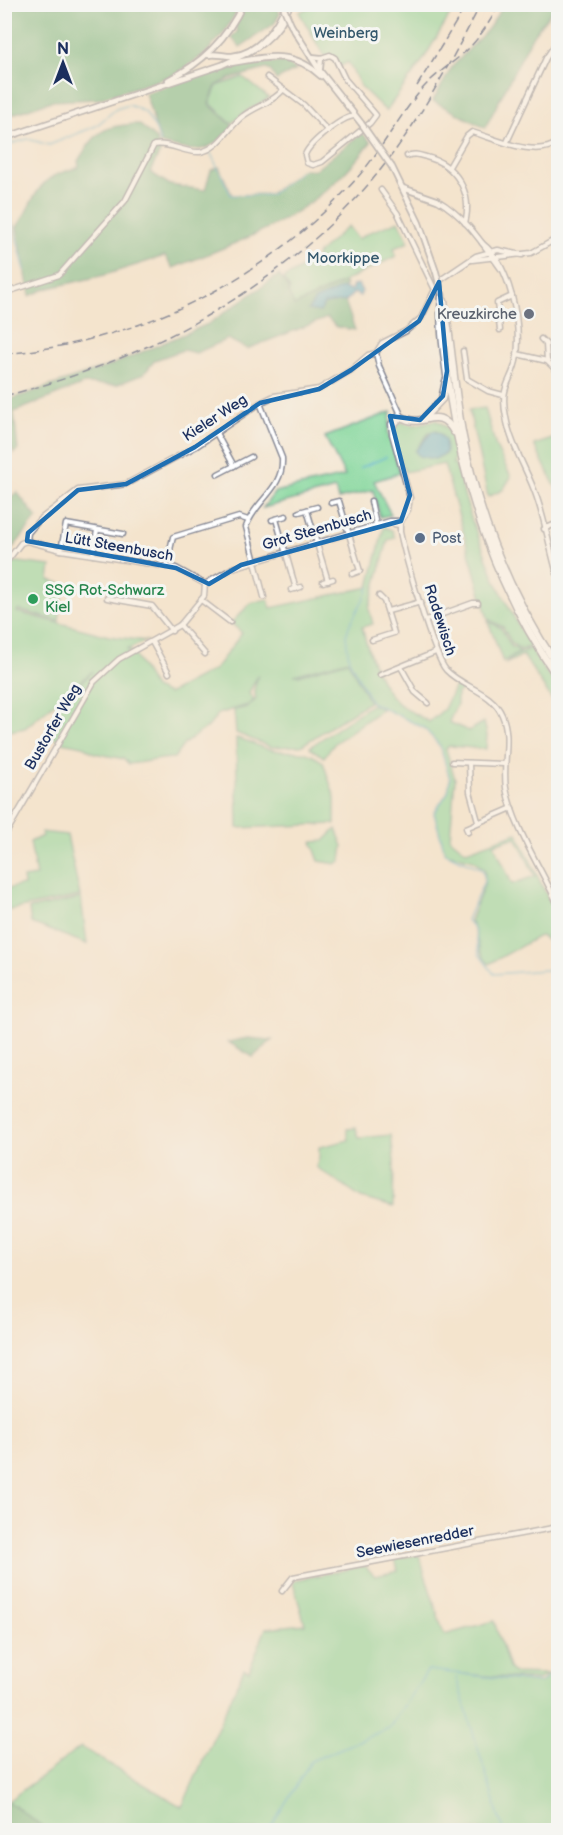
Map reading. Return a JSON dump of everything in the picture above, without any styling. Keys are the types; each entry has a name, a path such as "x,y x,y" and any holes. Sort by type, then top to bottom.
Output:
{"highway":[{"path":"442,295 441,324 447,371 457,438 472,500 491,556 521,618 558,678"},
{"path":"442,295 463,437 483,517 516,596 558,667"},
{"path":"423,419 442,399 447,371"},
{"path":"400,415 411,421 435,417 445,420 457,438"}],"main road":[{"path":"159,84 189,69 208,55 232,25 243,4"},
{"path":"282,4 291,25 320,71 348,105 392,167 413,209 442,295"},
{"path":"208,55 234,56 255,46 273,29 288,4"},
{"path":"4,138 159,84 222,65 255,50 269,39 281,24 288,4"},
{"path":"310,56 321,58 320,71"},
{"path":"222,65 274,58 301,60 331,85"},
{"path":"403,188 437,200"},
{"path":"413,209 413,197 422,193"}],"street":[{"path":"507,142 546,58 558,43"},
{"path":"321,58 330,56 335,58 345,79 376,112 373,120 322,162 309,164 305,157 307,149 345,118 356,116"},
{"path":"267,77 304,105 328,131"},
{"path":"4,293 58,275 125,201 154,145 167,144 194,152 208,149 216,144 242,117 271,101 283,90"},
{"path":"345,118 348,105"},
{"path":"449,167 472,132 536,149 550,147 558,142"},
{"path":"407,156 411,154 432,158 449,167 463,187 465,223"},
{"path":"381,190 398,214 434,288 471,260 490,251 522,255"},
{"path":"437,200 451,209 494,256 512,296 517,318 517,354 503,395 512,445 537,497 558,577"},
{"path":"471,260 535,252 558,238"},
{"name":"Kieler Weg","path":"4,565 21,543 27,541 28,533 39,520 68,496 90,487 126,484 216,433 260,403 274,396 319,389 351,370 368,355 376,353 382,343 406,331 422,318 434,288"},
{"path":"500,330 497,303 512,296"},
{"path":"541,339 546,344 547,361"},
{"path":"463,351 467,379 488,391 503,395"},
{"path":"376,353 379,366 400,415 391,429 410,495 408,510 400,523"},
{"path":"517,354 547,361 558,372"},
{"path":"260,403 282,458 283,466 275,486 248,520 246,533 264,597"},
{"path":"216,433 234,466"},
{"path":"218,474 251,457"},
{"path":"331,503 339,501 360,571 352,574"},
{"path":"371,501 376,525"},
{"path":"299,512 317,507"},
{"path":"307,510 328,581"},
{"path":"286,516 274,519 299,588 291,590"},
{"path":"166,567 173,537 239,517 248,520"},
{"name":"Grot Steenbusch","path":"254,561 376,525 400,523"},
{"name":"Radewisch","path":"400,523 436,652 449,673 490,699 501,712 507,733 504,764 512,808 558,905"},
{"path":"544,529 558,523"},
{"path":"61,550 66,524 123,534"},
{"path":"93,555 98,530"},
{"name":"Lütt Steenbusch","path":"27,541 61,550 180,570 205,584"},
{"path":"205,584 233,568 254,561"},
{"name":"Bustorfer Weg","path":"4,837 88,690 110,666 180,625 201,600 205,584"},
{"path":"372,640 396,632 383,598 379,596"},
{"path":"107,598 155,608 172,631"},
{"path":"201,600 230,622"},
{"path":"388,612 421,602"},
{"path":"426,620 477,603"},
{"path":"180,625 205,654"},
{"path":"152,642 170,673"},
{"path":"380,675 436,652"},
{"path":"401,667 416,692 428,703"},
{"path":"452,762 504,764"},
{"path":"468,763 470,792 478,821"},
{"path":"468,832 466,828 478,821 481,823 512,808"},
{"name":"Seewiesenredder","path":"282,1591 293,1577 558,1527"}],"highlighted area":[{"path":"439,282 447,371 443,396 420,420 390,416 410,495 401,521 241,565 209,584 176,568 27,541 28,533 78,490 126,484 195,447 260,403 319,389 351,370 419,321"}],"green space":[{"name":"Weinberg","path":"316,4 456,5 423,60 386,111 361,87 348,62 339,67 333,57 324,56 299,12"},
{"path":"5,5 241,5 223,34 205,54 175,75 98,99 51,101 5,117"},
{"path":"246,5 276,5 280,13 274,24 240,47 231,37 238,31 235,26"},
{"path":"504,5 556,5 533,35 485,128 433,101 452,67 488,29"},
{"path":"286,62 296,70 276,80 271,71 266,69 229,79 216,86 209,104 233,126 216,143 192,150 161,144 145,93 215,72 250,65"},
{"path":"243,77 269,98 248,110 232,123 210,103 217,86"},
{"path":"139,124 156,139 160,152 150,172 170,185 205,190 211,170 219,167 232,195 270,194 303,169 315,170 362,133 371,142 329,188 306,206 231,245 173,268 165,256 105,275 45,289 30,296 17,227 36,193 52,177 79,167 78,161 96,136 109,128"},
{"name":"Moorkippe","path":"399,221 409,242 394,248 396,256 294,306 287,291 290,289 283,279 317,259 316,255 348,226 358,239"},
{"path":"279,275 290,290 288,291 294,306 344,282 346,285 343,288 315,300 308,310 320,312 324,304 345,301 355,330 337,327 327,318 247,349 228,339 196,353 183,350 155,360 144,374 116,385 84,384 14,412 18,450 14,454 9,442 5,455 5,401 109,366 208,324"},
{"path":"485,408 496,447 511,477 503,490 488,497 469,410"},
{"path":"391,412 388,433 400,473 374,481 391,515 380,517 373,490 338,499 335,489 263,508 275,492 345,476 325,437"},
{"path":"435,420 446,427 449,432 454,445 453,464 455,464 472,521 496,582 525,638 532,645 522,650 512,644 503,627 488,619 444,464 405,472 394,439 394,432 400,422 415,425","holes":["436,431 442,436 445,454 435,459 419,456 418,447 429,433"]},
{"path":"555,438 558,440 558,492 534,445"},
{"path":"17,492 37,518 5,558 5,499 6,501"},
{"path":"384,527 392,530 395,538 388,540 369,609 373,624 362,627 374,667 384,686 396,701 429,722 444,709 456,684 463,689 457,693 457,704 449,722 469,731 484,722 487,735 486,749 449,746 446,749 455,779 450,838 466,851 517,833 558,919 558,952 543,937 539,936 489,964 485,959 470,921 484,885 485,870 473,860 445,853 434,813 448,792 450,779 440,746 424,728 371,702 349,660 294,675 348,661 369,702 301,746 271,747 236,733 234,710 248,707 256,699 254,690 258,675 249,693 254,700 248,705 218,714 210,725 184,744 174,758 129,764 124,759 94,753 83,746 61,742 52,736 61,703 93,671 25,728 5,732 4,567 11,561 51,566 49,580 68,585 64,587 59,621 18,610 17,612 109,636 146,641 127,650 133,652 154,688 168,694 215,669 242,633 231,623 251,603 268,599 271,608 369,587","holes":["516,837 535,876 512,884 494,844"]},
{"path":"488,621 501,628 511,646 520,651 503,662"},
{"path":"533,647 535,657 558,688 558,709 523,655 505,664 514,656"},
{"path":"372,704 382,709 335,743 324,757 311,749 310,747"},
{"path":"236,738 277,751 308,753 323,762 335,798 335,824 238,828"},
{"path":"336,829 343,846 341,860 336,864 319,861 312,842 324,841"},
{"path":"41,832 67,835 80,896 5,911 5,889 24,885 23,878 36,876 30,842 42,836"},
{"path":"81,898 87,944 31,923 29,909"},
{"path":"247,1038 272,1040 253,1057 228,1042"},
{"path":"356,1128 359,1138 391,1135 394,1161 393,1207 361,1198 316,1167 319,1147 349,1140 347,1129"},
{"path":"419,1555 444,1635 494,1621 509,1668 514,1673 549,1674 537,1680 463,1674 540,1683 558,1669 558,1830 47,1830 8,1801 81,1747 182,1807 244,1669 249,1671 266,1628 305,1624 293,1583 295,1580 365,1566 375,1576 398,1571 395,1558"},
{"path":"8,1801 47,1830 5,1830 5,1804"}],"water":[{"path":"358,284 362,291 360,296 354,293 346,301 324,304 320,312 308,310 315,300 343,288 351,291 353,285"},
{"path":"433,431 439,433 445,440 446,453 435,459 419,456 415,451"}],"waterway":[{"path":"4,146 28,139 49,145 96,126 116,109 129,105 145,112 156,130 160,143"},
{"path":"209,150 231,195 270,195 303,169"},
{"path":"4,207 14,227 25,271"},
{"path":"360,468 386,457"},
{"path":"367,593 369,587"},
{"path":"365,596 346,636 349,660 371,702 424,728 440,746 450,779 448,792 434,813 445,853 482,869 485,879 467,920 475,931 479,954 494,974 545,970 558,972"},
{"path":"269,1830 311,1761 389,1728 428,1670 540,1683 558,1669"},
{"path":"456,1677 503,1830"}],"railway":[{"path":"417,86 467,4"},
{"path":"4,396 58,381 164,338 214,312 262,281 307,246 348,207 399,145 436,86 481,4"},
{"path":"4,354 55,347 104,336 152,320 198,300 241,276 283,247 321,215 357,178 418,94 434,77 470,47 500,4"}],"place":[{"name":"Kreuzkirche","path":"529,314"},
{"name":"Post","path":"420,538"},
{"name":"SSG Rot-Schwarz Kiel","path":"33,599"}]}
